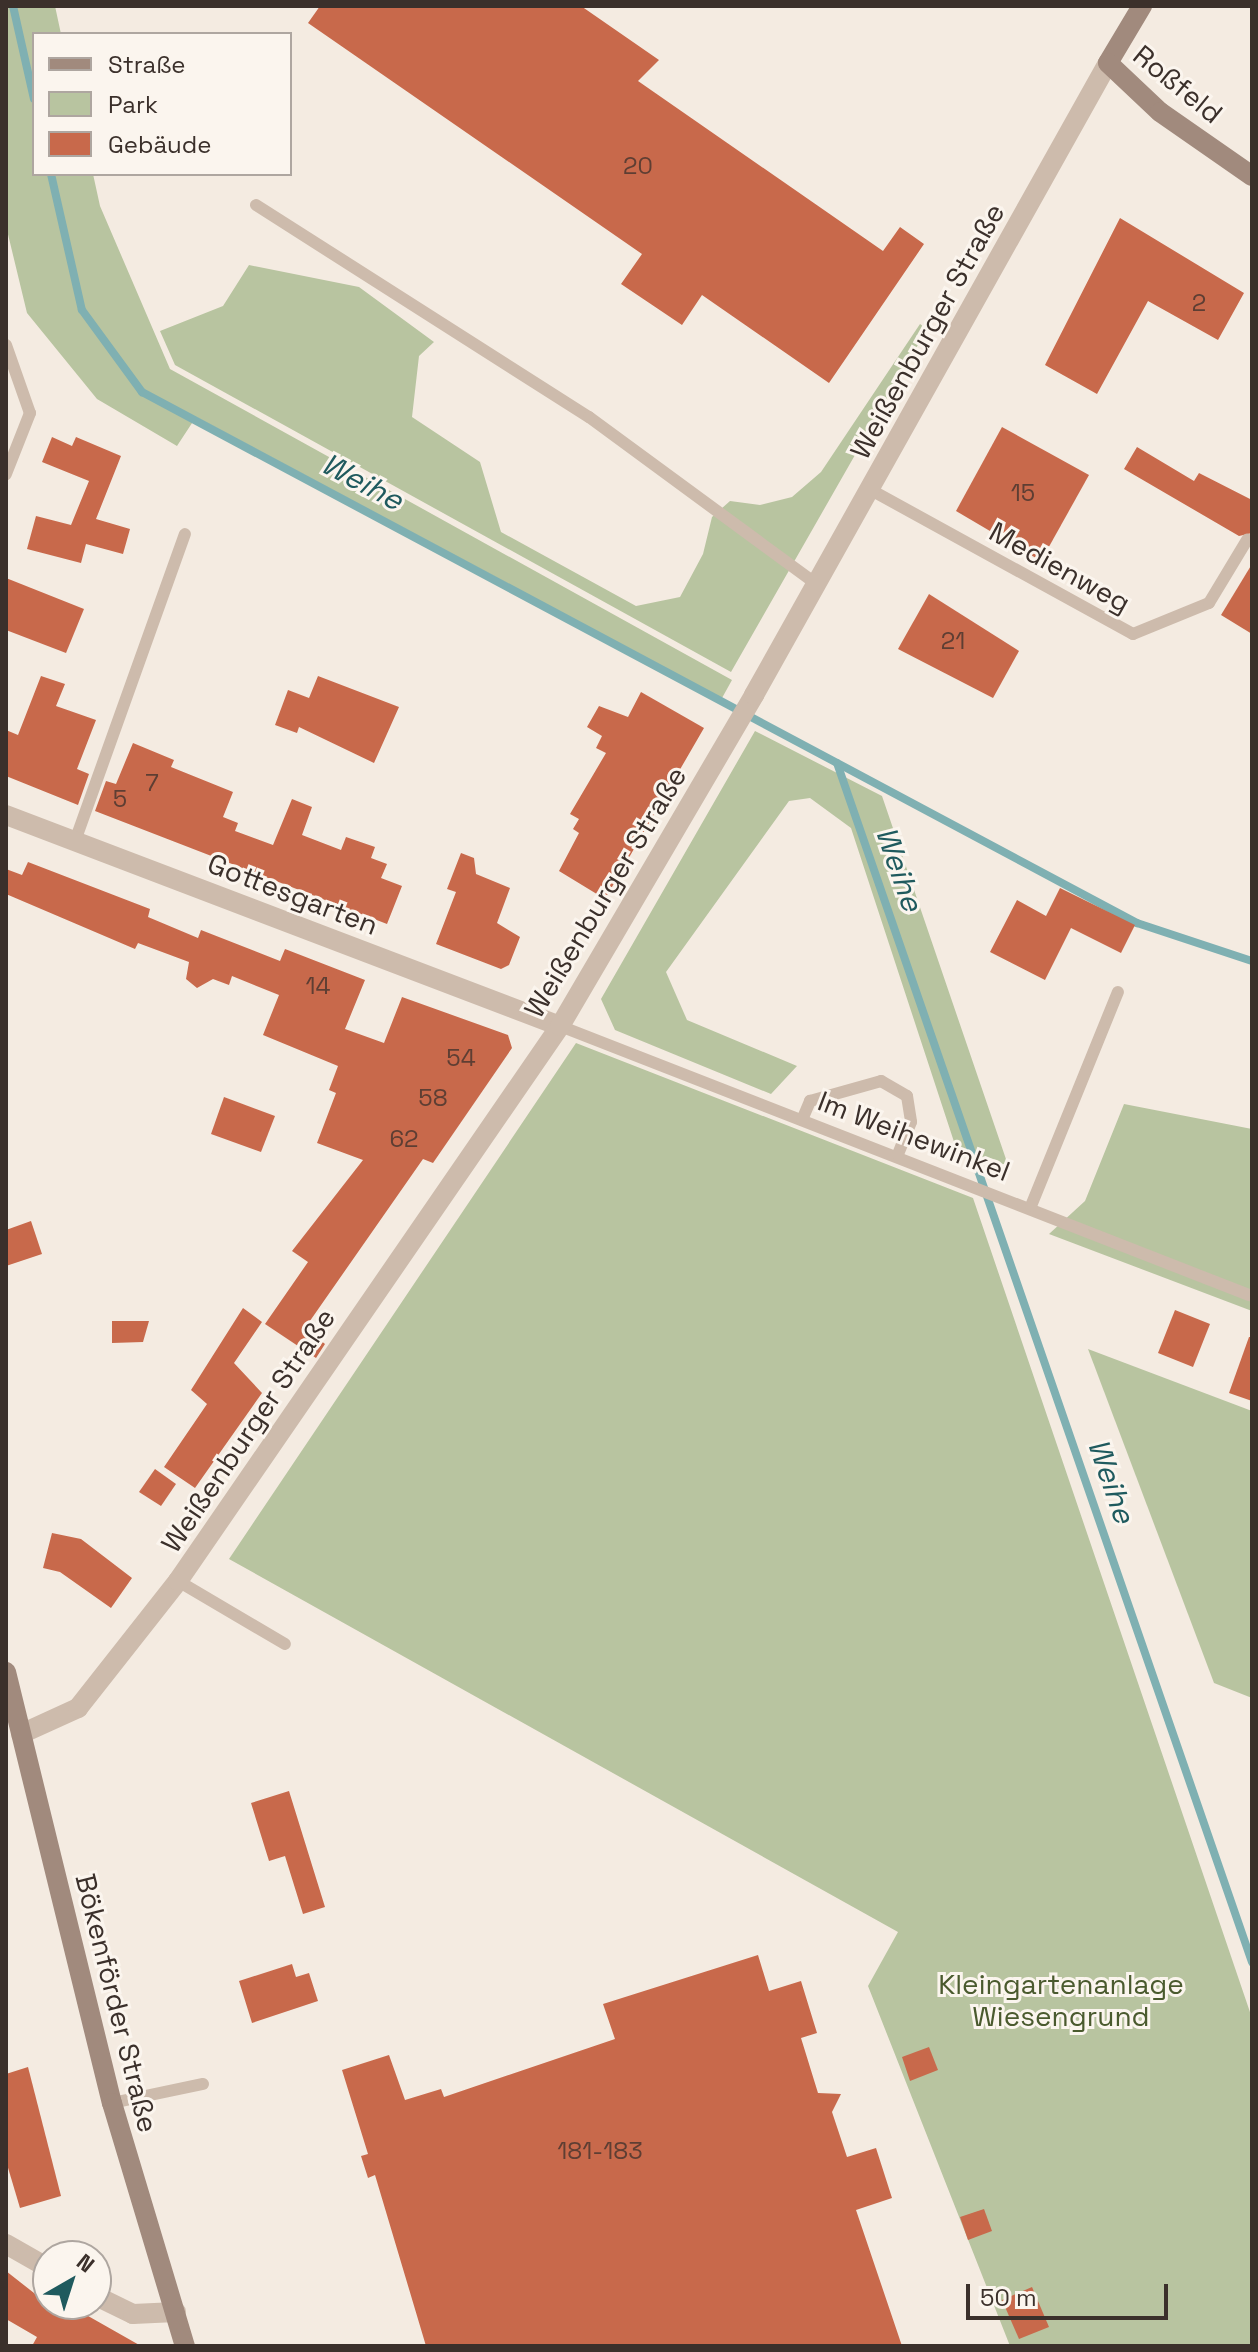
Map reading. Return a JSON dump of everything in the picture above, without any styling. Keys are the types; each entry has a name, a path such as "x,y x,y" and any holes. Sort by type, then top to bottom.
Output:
{"street":[{"name":"Weißenburger Straße","path":"21,1734 78,1708 178,1581 560,1026 871,490 1142,6"},
{"name":"Roßfeld","path":"1108,63 1160,112 1252,176"},
{"name":"Gottesgarten","path":"6,815 560,1026"},
{"name":"Bökenförder Straße","path":"6,1672 112,2103 185,2346"},
{"path":"6,2244 32,2259"},
{"path":"112,2304 133,2314 176,2312"}],"lane":[{"path":"256,205 589,417 816,584"},
{"path":"6,345 30,413 6,474"},
{"name":"Medienweg","path":"871,490 1133,634 1209,603 1247,540"},
{"path":"75,841 185,534"},
{"path":"1031,1206 1118,992"},
{"name":"Im Weihewinkel","path":"560,1026 1003,1195 1249,1295"},
{"path":"802,1120 810,1101 881,1081 907,1096 911,1122 898,1155"},
{"path":"178,1581 285,1644"},
{"path":"112,2103 203,2084"}],"green space":[{"path":"6,6 55,6 61,32 32,32 32,176 93,176 100,206 170,369 732,680 722,698 196,417 177,446 97,399 27,313 6,226"},
{"path":"249,265 359,287 434,342 419,356 412,417 480,462 501,532 636,606 680,597 703,554 712,517 730,501 760,505 792,497 821,472 920,324 927,329 731,672 175,365 160,331 223,306"},
{"path":"755,731 882,796 1008,1165 958,1154 851,828 810,798 789,801 666,972 687,1020 797,1066 771,1094 615,1030 601,999"},
{"name":"Kleingartenanlage Wiesengrund","path":"576,1043 973,1198 1252,2018 1252,2346 1010,2346 868,1986 898,1932 229,1559"},
{"path":"1124,1104 1252,1129 1252,1311 1049,1234 1085,1201"},
{"path":"1088,1349 1252,1411 1252,1698 1214,1683"}],"building":[{"path":"320,6 581,6 659,60 638,81 883,251 900,227 924,244 829,383 702,295 682,325 621,284 642,254 308,23"},
{"path":"1120,218 1244,293 1218,340 1148,301 1097,394 1045,365"},
{"path":"1002,427 1089,475 1041,561 956,511"},
{"path":"52,437 72,446 76,437 121,456 96,519 130,529 123,554 86,544 81,563 27,549 36,516 71,525 89,481 42,462"},
{"path":"1137,447 1194,481 1199,473 1252,500 1252,533 1239,536 1124,469"},
{"path":"1252,564 1252,634 1221,615"},
{"path":"6,578 84,609 66,653 6,630"},
{"path":"929,594 1019,651 993,698 898,649"},
{"path":"41,676 65,684 56,706 96,720 77,769 89,774 78,805 6,776 6,730 18,735"},
{"path":"318,676 399,707 374,763 299,727 297,733 275,725 288,690 309,698"},
{"path":"641,692 704,728 605,899 559,871 579,833 573,829 579,819 570,814 606,753 596,748 602,736 587,727 599,706 628,717"},
{"path":"133,743 174,760 171,767 233,792 223,817 238,823 235,831 273,845 292,799 312,807 302,835 341,850 346,837 375,847 371,858 387,864 381,878 402,886 387,924 95,811 106,781 116,784"},
{"path":"461,853 474,858 476,874 510,888 497,923 520,937 509,965 501,969 436,944 456,892 447,889"},
{"path":"28,862 150,909 148,917 198,938 201,930 280,961 285,949 365,980 345,1029 384,1043 402,997 508,1035 512,1048 433,1163 423,1159 305,1328 325,1344 316,1358 265,1324 308,1262 292,1251 363,1160 317,1143 336,1093 329,1090 338,1066 263,1035 279,995 232,976 229,985 213,979 197,988 186,979 189,962 138,943 135,949 6,894 6,869 22,875"},
{"path":"1060,888 1135,925 1121,953 1071,928 1045,980 990,952 1017,900 1046,916"},
{"path":"224,1097 275,1116 261,1152 211,1134"},
{"path":"31,1221 42,1254 6,1266 6,1230"},
{"path":"243,1308 262,1322 234,1363 262,1393 195,1488 164,1467 207,1404 191,1390"},
{"path":"1175,1310 1210,1324 1193,1367 1158,1353"},
{"path":"112,1321 149,1321 143,1342 112,1343"},
{"path":"1249,1337 1252,1337 1252,1401 1229,1393"},
{"path":"155,1469 176,1484 161,1506 139,1492"},
{"path":"52,1533 81,1539 132,1578 111,1608 60,1572 43,1568"},
{"path":"289,1791 325,1907 303,1914 285,1856 269,1861 251,1803"},
{"path":"758,1955 769,1991 801,1981 817,2033 801,2038 818,2093 841,2094 832,2112 847,2157 876,2148 892,2198 856,2210 902,2346 426,2346 375,2175 368,2178 361,2156 368,2154 342,2070 389,2055 405,2100 441,2089 444,2097 615,2039 603,2004"},
{"path":"292,1964 296,1977 309,1973 318,2001 252,2023 239,1981"},
{"path":"929,2047 938,2070 910,2081 902,2057"},
{"path":"28,2067 61,2196 20,2208 6,2161 6,2074"},
{"path":"984,2209 992,2231 968,2240 960,2217"},
{"path":"6,2271 32,2291 32,2320 95,2320 141,2346 32,2346 37,2337 6,2319"},
{"path":"1032,2287 1049,2327 1019,2339 1002,2300"}],"waterway":[{"name":"Weihe","path":"13,6 32,90"},
{"name":"Weihe","path":"51,176 82,310 142,392 1137,923 1252,961"},
{"name":"Weihe","path":"837,763 1252,1962"}]}
